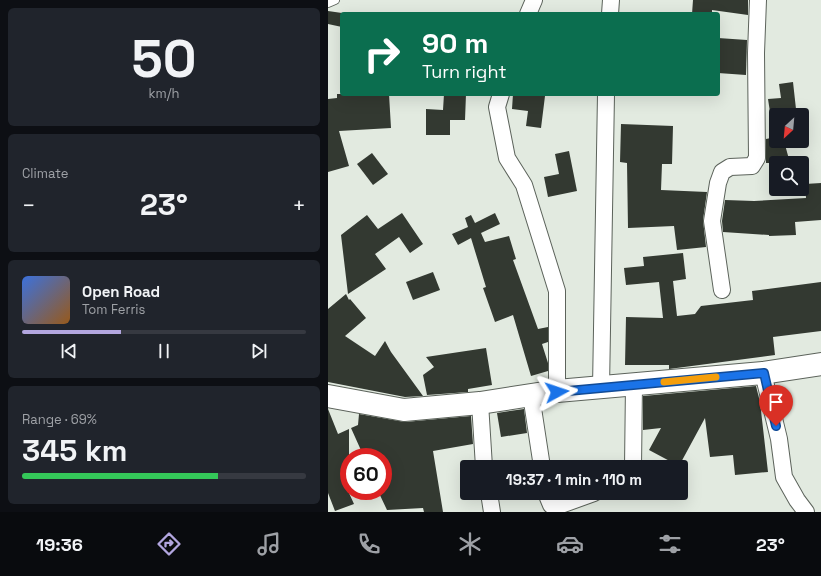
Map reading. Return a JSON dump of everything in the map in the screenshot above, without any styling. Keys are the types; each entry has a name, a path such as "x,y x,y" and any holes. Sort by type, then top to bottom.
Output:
{"main road":[{"path":"328,396 404,410 480,403 531,395 634,384 764,373 821,364"}],"street":[{"path":"529,12 534,0"},
{"path":"610,12 611,0"},
{"path":"722,290 712,221 718,183 722,172 730,167 752,166 757,158 756,53 758,0"},
{"path":"500,96 497,107 507,158 524,185 557,291 557,392"},
{"path":"602,388 606,96"},
{"path":"764,373 779,439 784,477 797,500 806,512"},
{"path":"633,460 634,384"},
{"path":"531,395 541,460"},
{"path":"480,403 484,460"},
{"path":"489,500 492,512"},
{"path":"548,500 550,505 558,506 575,500"}],"lane":[{"path":"328,3 335,0"}],"building":[{"path":"693,0 748,0 748,15 712,10 712,12 692,12"},
{"path":"328,11 340,13 340,27 328,24"},
{"path":"720,38 747,40 746,75 720,73"},
{"path":"793,82 796,108 769,108 768,99 781,98 779,84"},
{"path":"337,94 340,94 340,96 389,96 391,128 339,131 349,166 328,172 328,99 337,98"},
{"path":"444,96 466,96 465,120 450,120 450,135 426,135 426,109 443,110"},
{"path":"513,96 545,96 541,128 526,126 528,111 512,109"},
{"path":"621,124 673,126 672,164 662,164 661,190 707,192 703,220 706,247 677,250 674,226 628,228 627,163 620,162"},
{"path":"769,138 769,148 786,148 788,156 769,156 769,163 766,163 766,139"},
{"path":"569,151 577,191 548,197 544,177 559,174 555,154"},
{"path":"372,153 388,174 373,185 357,164"},
{"path":"821,183 821,220 795,222 796,235 769,236 723,232 722,221 725,200 754,201 806,198 806,196 809,196 809,184"},
{"path":"402,213 423,244 410,253 399,237 375,254 386,269 348,294 341,235 367,215 378,229"},
{"path":"495,213 500,224 481,233 485,242 509,236 516,259 513,260 538,329 548,327 548,342 542,344 548,363 548,371 531,376 513,315 495,322 483,288 486,287 471,238 458,245 452,234 468,227 465,218 471,215 475,223"},
{"path":"683,253 686,279 673,281 677,316 695,314 701,306 753,300 752,291 821,282 821,331 773,337 775,355 669,369 669,365 625,365 626,317 663,318 659,282 626,285 624,268 644,266 643,257"},
{"path":"433,272 440,290 413,300 406,282"},
{"path":"346,294 349,300 350,299 366,318 345,336 375,356 385,341 391,352 423,396 405,397 328,382 328,309"},
{"path":"486,348 492,385 468,389 468,392 427,395 423,375 434,367 426,357"},
{"path":"756,386 760,402 768,472 735,475 733,455 710,457 705,418 682,460 668,460 649,450 661,428 643,430 643,396"},
{"path":"328,409 338,434 349,429 349,448 340,448 340,500 352,500 354,504 335,511 328,493"},
{"path":"524,409 527,433 501,437 497,413"},
{"path":"359,414 405,422 471,416 473,444 433,451 443,512 424,512 423,508 387,510 382,500 392,500 392,448 360,448 351,428 358,425"}],"slow traffic":[{"path":"664,382 716,377"}],"route":[{"path":"557,392 764,373 776,426"}]}
